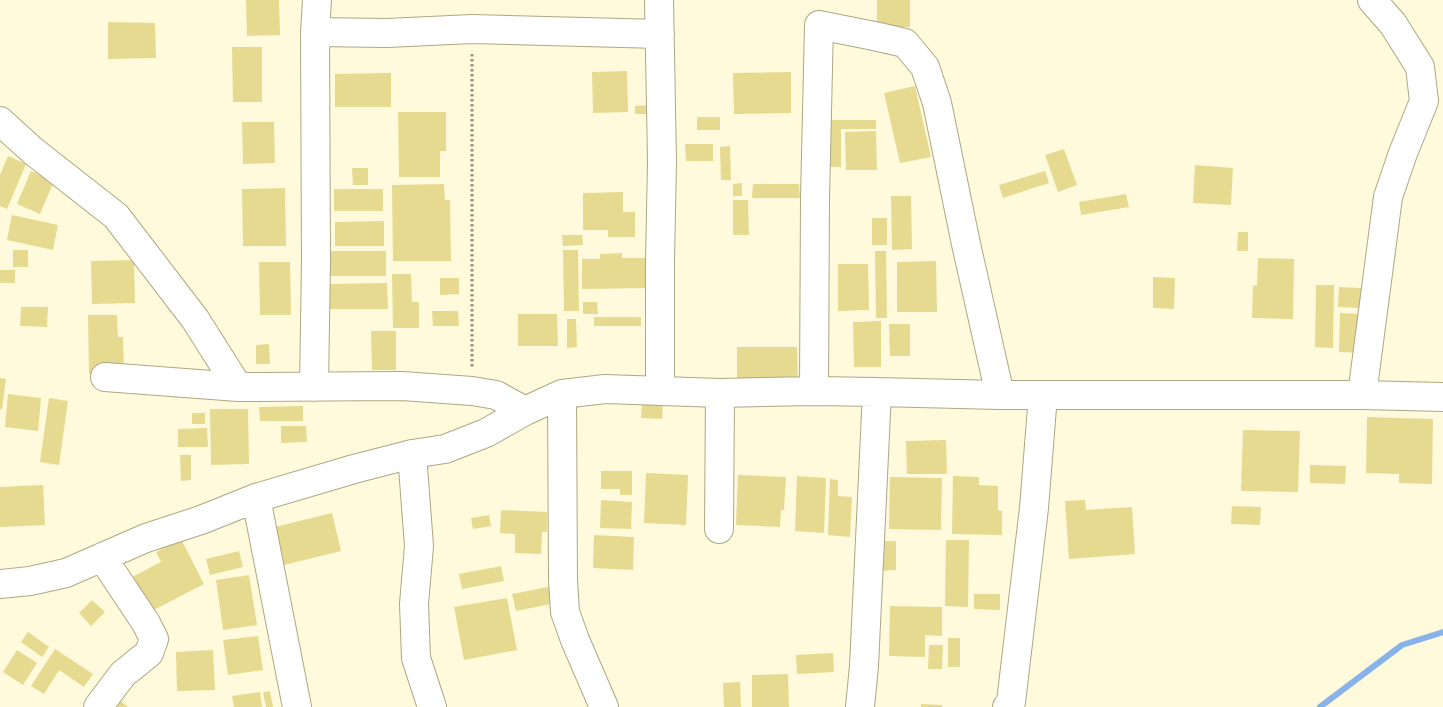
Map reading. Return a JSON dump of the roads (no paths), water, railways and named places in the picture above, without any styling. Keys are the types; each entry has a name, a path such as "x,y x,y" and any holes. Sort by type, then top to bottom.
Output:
{"street":[{"path":"314,386 316,261 315,32 317,0"},
{"path":"659,0 662,161 660,390"},
{"path":"1362,395 1388,197 1424,101 1420,67 1394,24 1372,0"},
{"path":"814,391 818,25 905,43 925,67 937,103 1000,396"},
{"path":"315,32 472,29 660,34"},
{"path":"0,122 33,151 116,216 194,319 238,387"},
{"path":"105,377 238,387 402,386 472,391 496,395 525,411"},
{"path":"0,584 30,581 66,573 146,538 201,520 256,498 354,469 412,454 445,449 486,433 525,411 562,394 605,389 720,393 814,391 1000,396 1362,395 1443,397"},
{"path":"860,707 864,666 877,392"},
{"path":"719,529 720,393"},
{"path":"562,394 563,580 565,612 604,707"},
{"path":"1007,707 1011,702 1034,508 1043,395"},
{"path":"412,454 419,546 414,604 416,658 432,707"},
{"path":"256,498 297,707"},
{"path":"98,707 123,674 149,653 154,639 146,623 102,557"}],"waterway":[{"path":"1320,707 1402,645 1443,632"}]}
